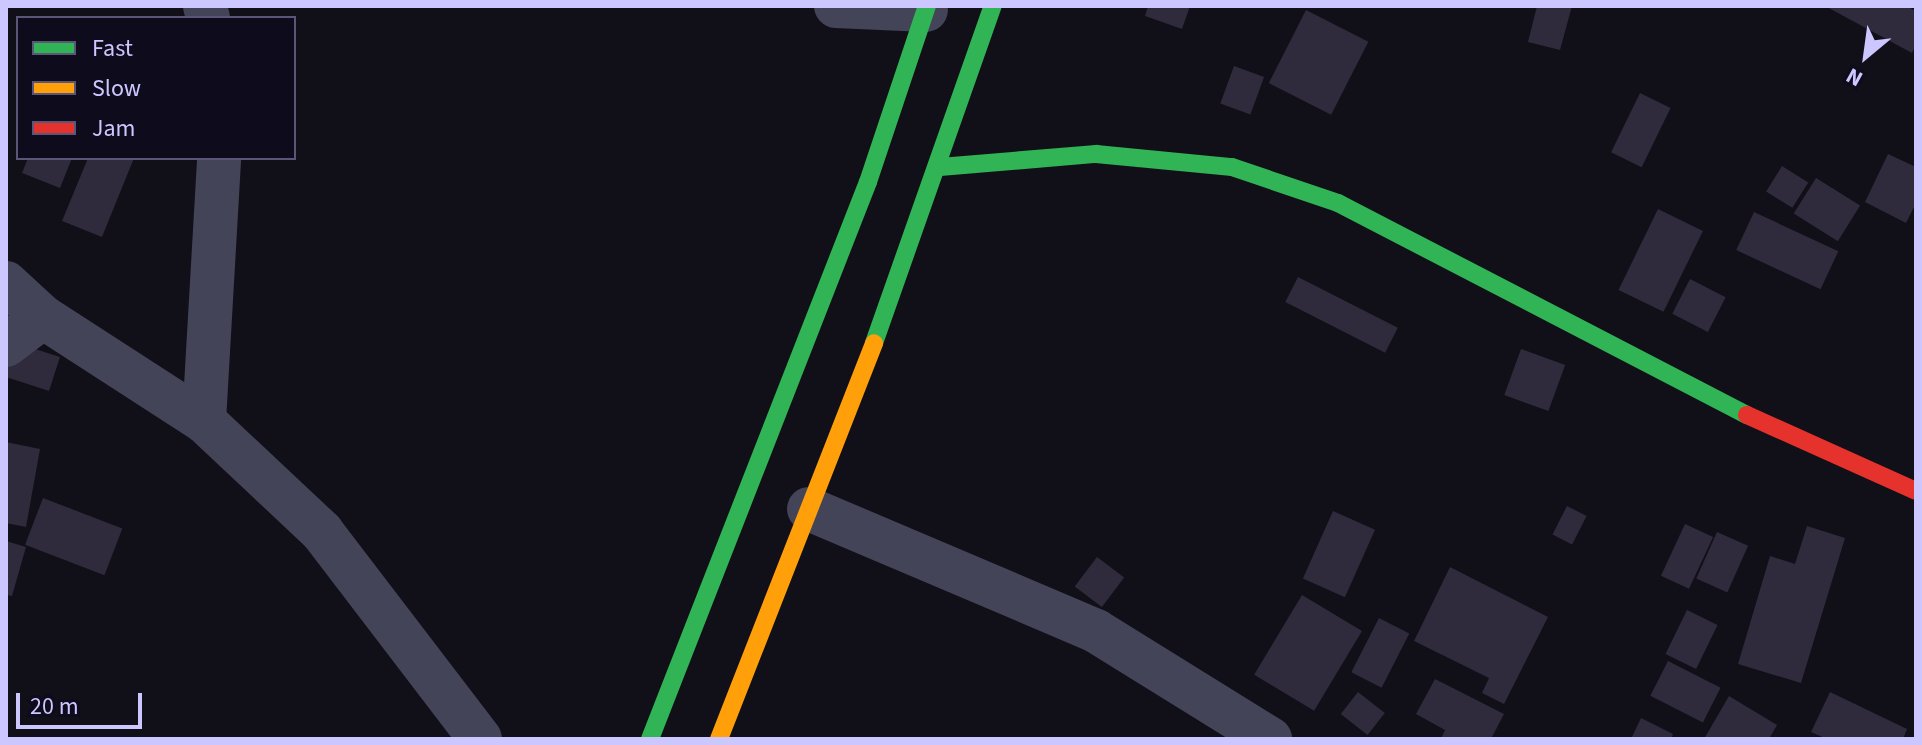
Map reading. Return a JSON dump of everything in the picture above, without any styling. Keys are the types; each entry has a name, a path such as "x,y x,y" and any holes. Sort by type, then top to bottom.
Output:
{"main road":[{"path":"719,739 940,167 993,6"},
{"path":"650,739 868,182 926,8"},
{"path":"940,167 1096,154 1164,155 1232,167 1338,203 1722,404 1916,491"}],"street":[{"path":"836,6 926,8"},
{"path":"204,421 219,160"},
{"path":"6,283 43,317 204,421 322,532 480,739"},
{"path":"6,345 43,317"},
{"path":"809,509 1096,631 1270,739"}],"building":[{"path":"1148,6 1190,6 1182,29 1145,16"},
{"path":"1537,6 1572,6 1560,50 1528,42"},
{"path":"1825,6 1906,6 1916,11 1916,45 1912,53"},
{"path":"1306,10 1368,42 1331,115 1269,83"},
{"path":"1234,66 1264,77 1250,115 1220,104"},
{"path":"1640,93 1671,108 1642,167 1611,152"},
{"path":"1888,154 1916,167 1916,203 1906,223 1865,202"},
{"path":"27,160 71,160 60,188 22,173"},
{"path":"87,160 133,160 102,237 62,221"},
{"path":"1782,166 1808,182 1792,208 1766,191"},
{"path":"1816,178 1860,206 1838,241 1794,214"},
{"path":"1658,209 1703,231 1663,312 1619,290"},
{"path":"1754,212 1838,251 1821,289 1736,250"},
{"path":"1298,277 1398,328 1385,353 1285,302"},
{"path":"1690,279 1726,297 1708,332 1672,314"},
{"path":"10,341 60,357 49,391 6,377"},
{"path":"1521,349 1565,365 1548,411 1504,395"},
{"path":"6,442 40,449 26,527 6,523"},
{"path":"43,498 122,528 104,575 25,545"},
{"path":"1567,506 1587,516 1572,544 1552,535"},
{"path":"1333,511 1375,530 1345,597 1303,579"},
{"path":"1685,524 1713,537 1689,589 1661,576"},
{"path":"1807,526 1845,538 1801,683 1738,664 1770,556 1795,564"},
{"path":"1717,532 1748,546 1727,592 1696,579"},
{"path":"6,541 26,547 12,596 6,595"},
{"path":"1097,557 1124,577 1102,607 1075,587"},
{"path":"1450,567 1548,617 1504,704 1482,693 1489,678 1414,641"},
{"path":"1302,595 1362,631 1314,711 1254,675"},
{"path":"1687,610 1718,625 1696,669 1666,654"},
{"path":"1379,618 1409,633 1382,688 1351,672"},
{"path":"1668,661 1721,688 1703,723 1650,696"},
{"path":"1435,679 1504,714 1491,739 1441,739 1445,730 1416,714"},
{"path":"1358,692 1385,713 1368,735 1341,714"},
{"path":"1830,692 1907,729 1903,739 1827,739 1811,732"},
{"path":"1729,696 1777,725 1769,739 1704,739"},
{"path":"1641,718 1673,734 1671,739 1631,739"}],"traffic: fast":[{"path":"650,739 868,182 927,6"},
{"path":"874,343 993,6"},
{"path":"940,167 1096,154 1232,167 1338,203 1747,415"}],"traffic: slow":[{"path":"719,739 874,343"}],"traffic: jam":[{"path":"1747,415 1916,491"}]}
